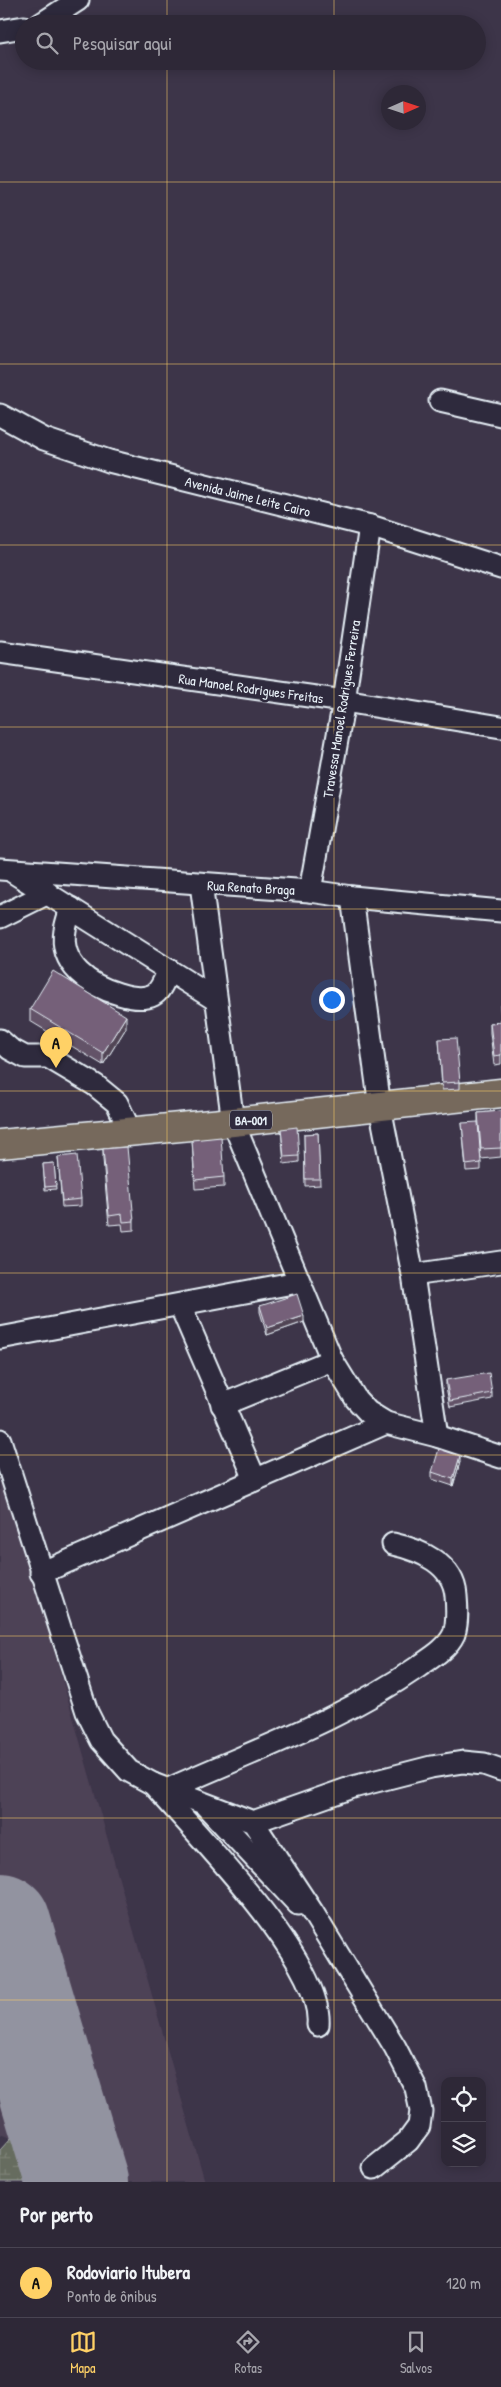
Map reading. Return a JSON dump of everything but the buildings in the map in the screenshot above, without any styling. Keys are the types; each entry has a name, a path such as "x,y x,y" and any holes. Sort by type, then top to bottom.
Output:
{"main road":[{"name":"BA-001","path":"0,1144 233,1122 501,1093"}],"street":[{"path":"56,15 78,0"},
{"path":"0,31 15,28"},
{"path":"440,401 501,415"},
{"name":"Avenida Jaime Leite Cairo","path":"0,415 44,439 101,459 370,526 497,562"},
{"name":"Travessa Manoel Rodrigues Ferreira","path":"310,891 344,701 370,526"},
{"name":"Rua Manoel Rodrigues Freitas","path":"0,652 344,701 501,727"},
{"path":"6,869 48,893 216,1000"},
{"name":"Rua Renato Braga","path":"6,869 310,891 352,897 501,911"},
{"path":"200,884 233,1122 332,1360 356,1399 368,1412 386,1423 437,1436 501,1457"},
{"path":"0,917 48,893"},
{"path":"352,897 380,1107 413,1275 437,1436"},
{"path":"71,908 64,931 65,944 69,959 86,980 103,990 128,997 146,998 154,994 168,970"},
{"path":"0,1040 10,1049 25,1057 48,1057 95,1085 116,1103 127,1132"},
{"path":"413,1275 501,1262"},
{"path":"0,1338 298,1282"},
{"path":"180,1305 255,1479"},
{"path":"222,1405 332,1360"},
{"path":"41,1573 386,1423"},
{"path":"0,1440 87,1712 101,1740 129,1771 161,1787 253,1822 313,1913 381,2024 416,2088 421,2111 420,2126 408,2141 374,2168"},
{"path":"161,1787 320,1725 404,1676 445,1647 454,1634 457,1612 456,1592 450,1579 440,1566 426,1554 393,1544"},
{"path":"253,1822 344,1790 431,1767 463,1762 484,1764 501,1770"},
{"path":"161,1787 281,1936 299,1965 315,1998 319,2013 318,2025"},
{"path":"202,1802 289,1897 301,1907 313,1913"}],"shaded area":[{"path":"0,1470 44,1615 205,2182 31,2182 27,2167 11,2138 0,2134"}],"green space":[{"path":"11,2138 27,2167 31,2182 0,2182 0,2150"}],"runway":[{"path":"0,1924 77,2182"}],"place":[{"name":"Rodoviario Itubera","path":"56,1068"}]}
